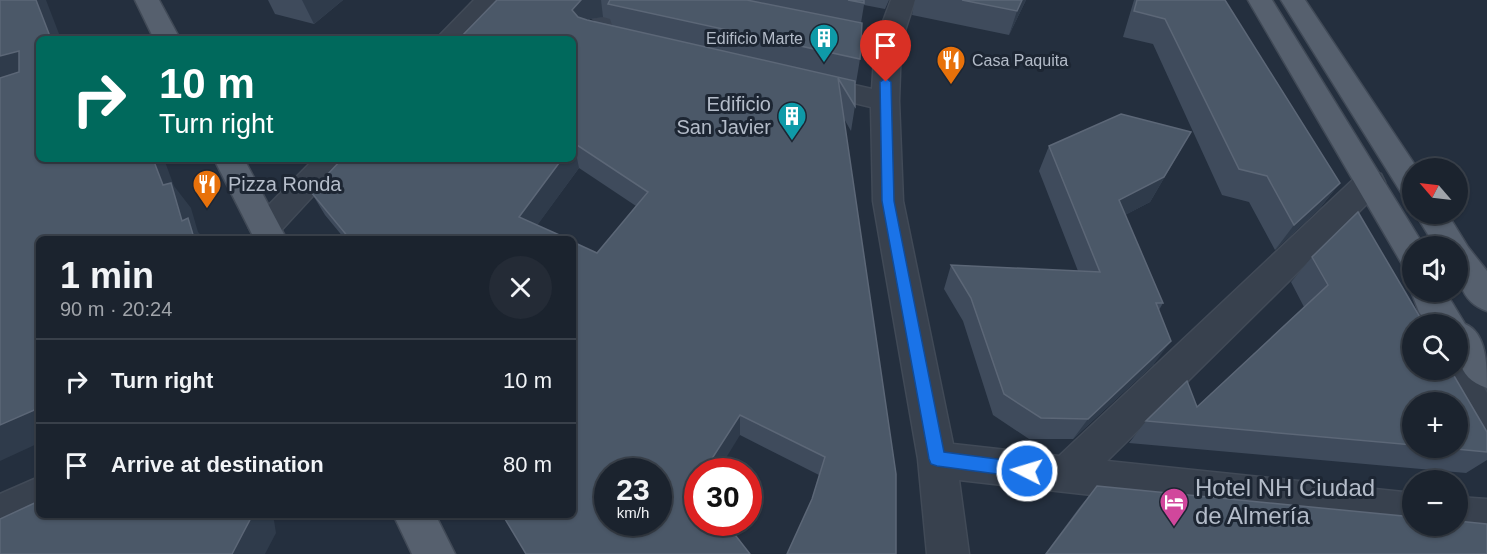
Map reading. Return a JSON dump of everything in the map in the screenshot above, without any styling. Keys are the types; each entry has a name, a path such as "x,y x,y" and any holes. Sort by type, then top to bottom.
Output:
{"main road":[{"path":"147,0 165,36"},
{"path":"1260,0 1402,236"},
{"path":"1293,0 1402,169"},
{"path":"231,162 268,233"},
{"path":"1468,270 1485,293"},
{"path":"1468,349 1487,373"},
{"path":"415,518 434,554"}],"street":[{"path":"452,36 488,0"},
{"path":"903,0 876,41 885,101 888,201 937,459 948,554"},
{"path":"791,79 885,101"},
{"path":"268,233 329,162"},
{"path":"1066,475 1370,182"},
{"path":"1460,380 1487,428"},
{"path":"937,459 988,467 1402,511"},
{"path":"0,514 36,497"},
{"path":"1468,518 1487,519"}],"building":[{"path":"0,0 36,0 50,36 36,36 36,162 154,162 163,185 171,183 182,221 188,218 193,236 36,236 36,409 0,425 0,78 19,72 19,51 0,56"},
{"path":"497,0 581,0 572,10 578,17 587,20 855,81 855,106 838,78 896,474 896,554 787,554 812,499 825,457 740,415 712,458 684,458 684,536 736,536 750,554 526,554 504,518 576,518 576,243 597,253 648,192 576,144 576,36 462,36"},
{"path":"610,0 747,0 862,23 860,59 608,4"},
{"path":"848,0 864,0 864,3"},
{"path":"962,0 1022,0 1017,11"},
{"path":"1137,0 1225,0 1340,183 1294,225 1267,176 1239,169 1165,19 1134,11"},
{"path":"1121,114 1191,132 1164,177 1119,200 1163,303 1156,303 1171,341 1088,419 1041,418 1004,394 971,298 951,265 1100,272 1049,146"},
{"path":"339,162 560,162 519,217 562,236 347,236 311,192"},
{"path":"1358,212 1402,287 1402,302 1411,302 1418,314 1402,314 1402,380 1456,380 1464,392 1402,392 1402,444 1146,421 1187,381 1197,407 1328,285 1312,257"},
{"path":"1468,400 1487,432 1487,452 1468,450"},
{"path":"1097,486 1402,516 1402,536 1468,536 1468,522 1487,524 1487,554 1046,554"},
{"path":"36,502 36,518 251,518 232,554 0,554 0,519"}],"tunnel":[{"path":"599,25 619,0"}],"place":[{"name":"Edificio Marte","path":"824,64"},
{"name":"Casa Paquita","path":"951,86"},
{"name":"Edificio San Javier","path":"792,142"},
{"name":"Pizza Ronda","path":"207,210"},
{"name":"Hotel NH Ciudad de Almería","path":"1174,528"}],"route":[{"path":"886,82 888,201 937,459 1027,471"}]}
